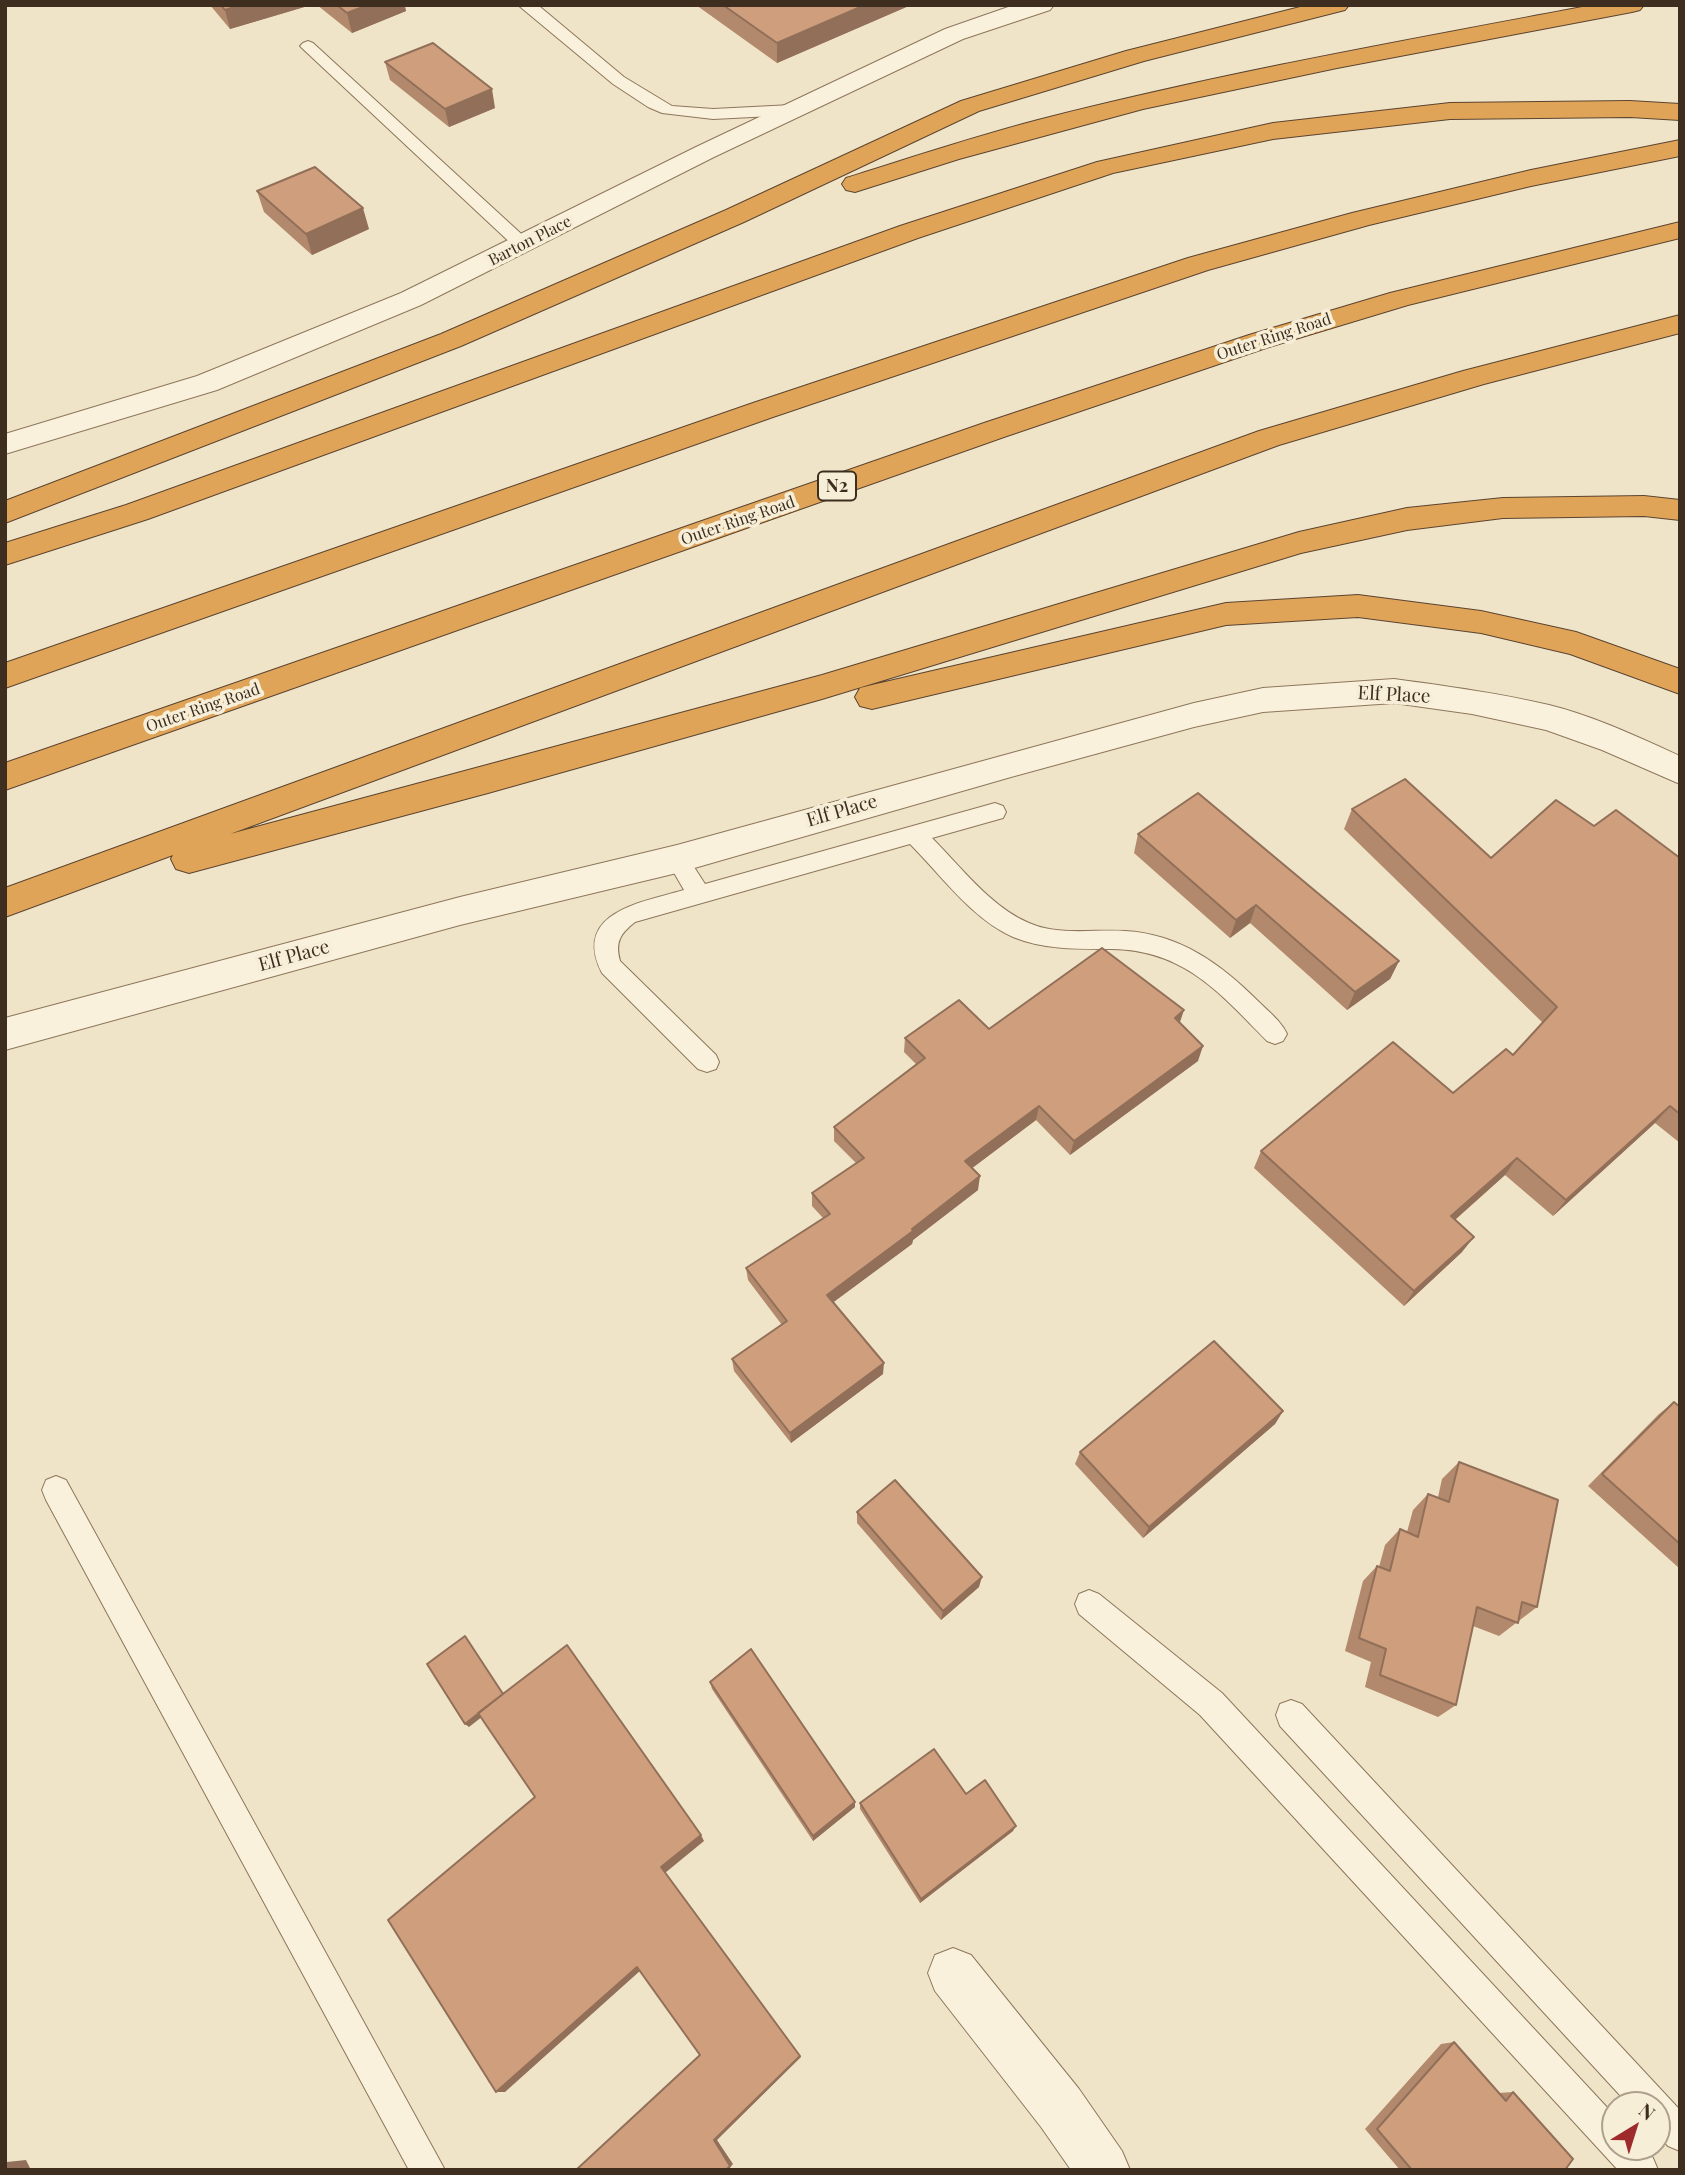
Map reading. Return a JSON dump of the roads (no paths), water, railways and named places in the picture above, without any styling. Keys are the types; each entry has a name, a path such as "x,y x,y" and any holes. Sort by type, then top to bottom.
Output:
{"highway":[{"path":"5,513 451,340 734,216 970,106 1135,56 1337,5"},
{"path":"734,216 822,195 932,157 1047,123 1267,74 1632,5"},
{"path":"5,554 163,503 909,232 1106,167 1273,131 1450,111 1630,109 1680,112"},
{"path":"5,676 763,410 1198,264 1361,219 1504,184 1680,148"},
{"name":"Outer Ring Road","path":"5,777 994,430 1259,341 1400,299 1680,230"},
{"path":"5,905 1269,438 1414,393 1680,324"},
{"path":"5,905 488,780 822,687 1299,543 1407,519 1489,510 1644,506 1680,510"},
{"path":"488,780 559,773 1154,630 1226,614 1272,610 1358,606 1480,621 1576,645 1680,682"}],"street":[{"name":"Barton Place","path":"5,444 161,398 240,370 411,299 792,110 954,34 1042,5"},
{"name":"Elf Place","path":"5,1034 460,911 677,859 1011,764 1262,699 1394,691 1472,702 1550,718 1614,741 1680,771"},
{"path":"953,1973 1060,2108 1103,2170"}],"lane":[{"path":"525,5 534,9 636,94 666,109 702,112 792,110"},
{"path":"308,46 523,244"},
{"path":"706,1062 610,966 604,950 606,937 614,925 628,915 995,812"},
{"path":"914,834 987,905 1020,929 1083,942 1127,940 1160,943 1195,959 1220,977 1275,1034"},
{"path":"677,859 699,895"},
{"path":"56,1490 428,2170"},
{"path":"1089,1604 1211,1704 1601,2126"},
{"path":"1291,1716 1639,2091"}]}
